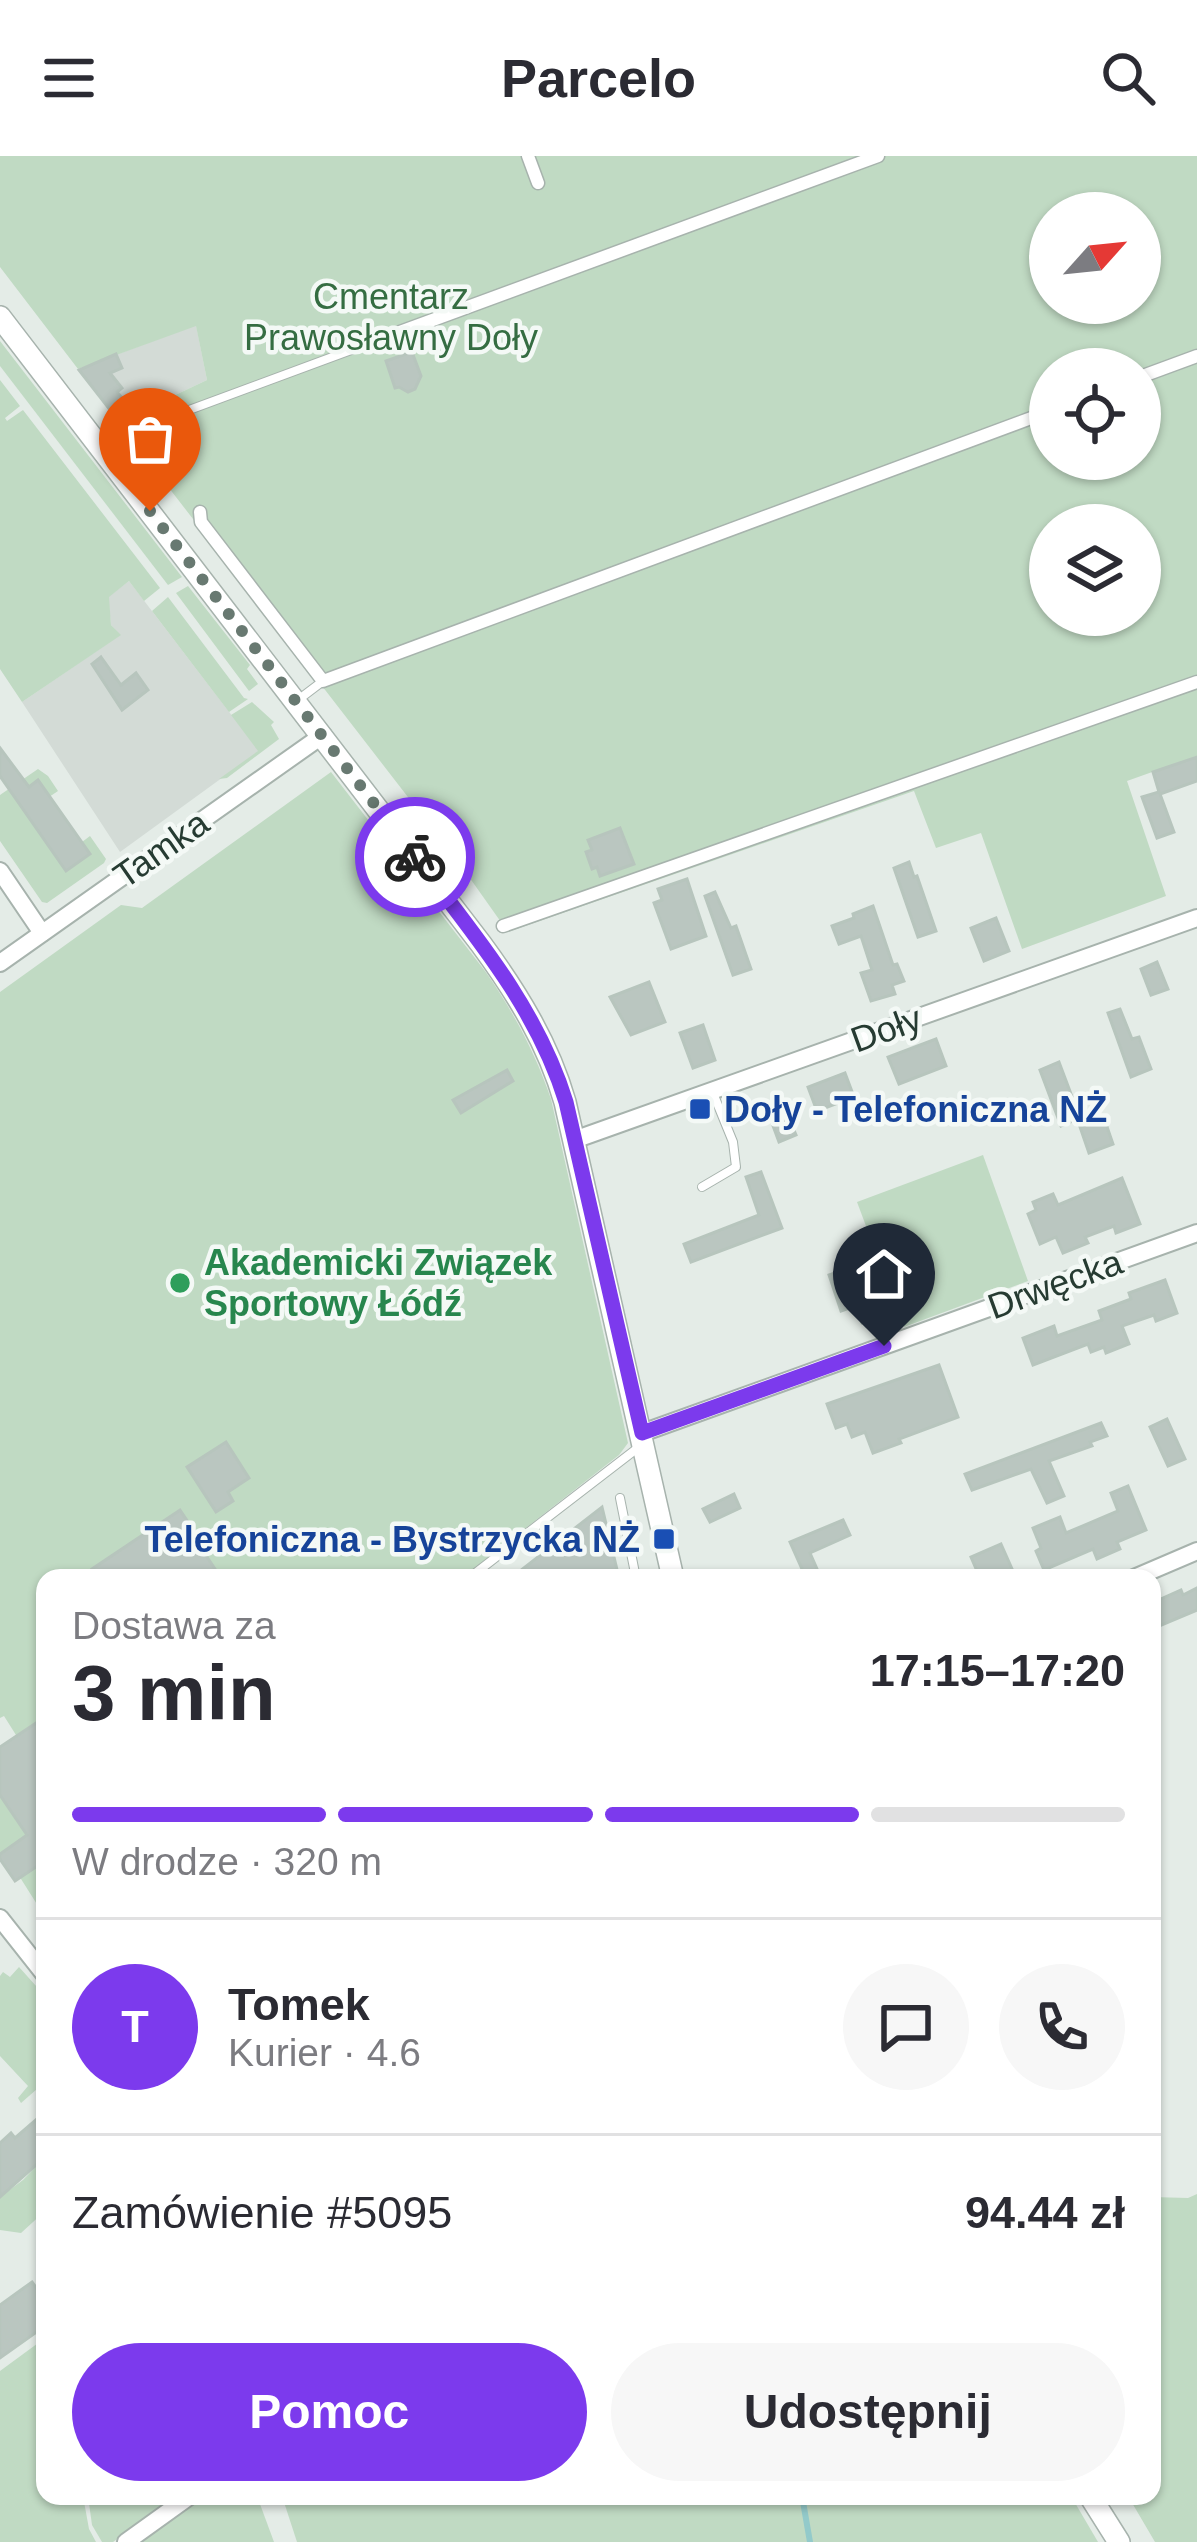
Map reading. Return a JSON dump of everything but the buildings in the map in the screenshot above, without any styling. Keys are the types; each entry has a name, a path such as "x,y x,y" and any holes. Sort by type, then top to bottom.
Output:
{"street":[{"path":"528,156 538,183"},
{"path":"381,339 878,156"},
{"path":"0,317 481,944 541,1036 574,1140 671,1569"},
{"path":"1161,369 1197,356"},
{"path":"200,512 201,522 323,681 1029,419"},
{"path":"503,926 1197,682"},
{"name":"Tamka","path":"0,963 323,735"},
{"path":"0,872 42,932"},
{"name":"Doły","path":"574,1140 1197,918"},
{"name":"Drwęcka","path":"643,1438 1197,1233"},
{"path":"1155,1569 1197,1551"},
{"path":"0,1918 36,1964"},
{"path":"126,2542 177,2505"},
{"path":"1096,2505 1119,2542"}],"lane":[{"path":"103,449 127,433 381,339"},
{"path":"296,701 323,681"},
{"path":"481,944 503,926"},
{"path":"702,1187 736,1167 733,1142 712,1091"},
{"path":"480,1569 643,1438"},
{"path":"620,1498 634,1569"}],"shaded area":[{"path":"196,325 207,380 118,422 78,369"},
{"path":"129,581 259,751 120,852 22,702 120,635 111,625 108,597"}],"green space":[{"name":"Cmentarz Prawosławny Doły","path":"0,156 1197,156 1197,756 1127,781 1166,896 1022,949 981,833 936,848 914,791 508,932 118,422 207,380 196,326 78,369 0,267"},
{"path":"0,341 182,577 168,585 0,366"},
{"path":"0,380 20,406 7,421 23,410 160,588 144,601 129,581 109,597 111,625 121,635 22,702 0,669"},
{"path":"188,586 250,665 247,669 258,684 249,691 176,593"},
{"path":"168,597 248,699 229,712 152,611"},
{"path":"252,702 274,722 271,725 279,739 227,778 219,779 258,751 231,715"},
{"path":"38,769 58,791 49,797 38,781 15,798 65,870 90,855 82,842 90,836 106,859 47,903 0,841 0,795"},
{"path":"331,772 485,971 538,1065 551,1099 628,1443 619,1455 473,1569 36,1569 36,1903 4,1852 0,1854 0,1747 16,1735 4,1716 0,1718 0,992 121,905 142,908"},
{"path":"983,1155 1028,1281 904,1327 857,1202"},
{"path":"19,1967 36,1986 36,2090 21,2103 18,2098 28,2086 0,2056 0,1976 3,1972 10,1977"},
{"path":"36,2166 36,2219 21,2233 0,2230 0,2197"},
{"path":"1197,2194 1197,2542 1155,2542 1133,2505 1161,2505 1161,2197"},
{"path":"36,2345 36,2505 85,2505 96,2542 0,2542 0,2371"},
{"path":"89,2505 164,2505 113,2542 102,2542 92,2525"},
{"path":"192,2505 260,2505 274,2542 140,2542"},
{"path":"285,2505 1076,2505 1098,2542 297,2542"}],"waterway":[{"path":"804,2505 810,2542"}],"way so far":[{"path":"150,511 415,857"}],"place":[{"name":"Doły - Telefoniczna NŻ","path":"700,1109"},
{"name":"Akademicki Związek Sportowy Łódź","path":"180,1283"},
{"name":"Telefoniczna - Bystrzycka NŻ","path":"664,1539"}],"route":[{"path":"415,857 508,981 554,1066 642,1433 884,1346"}]}
